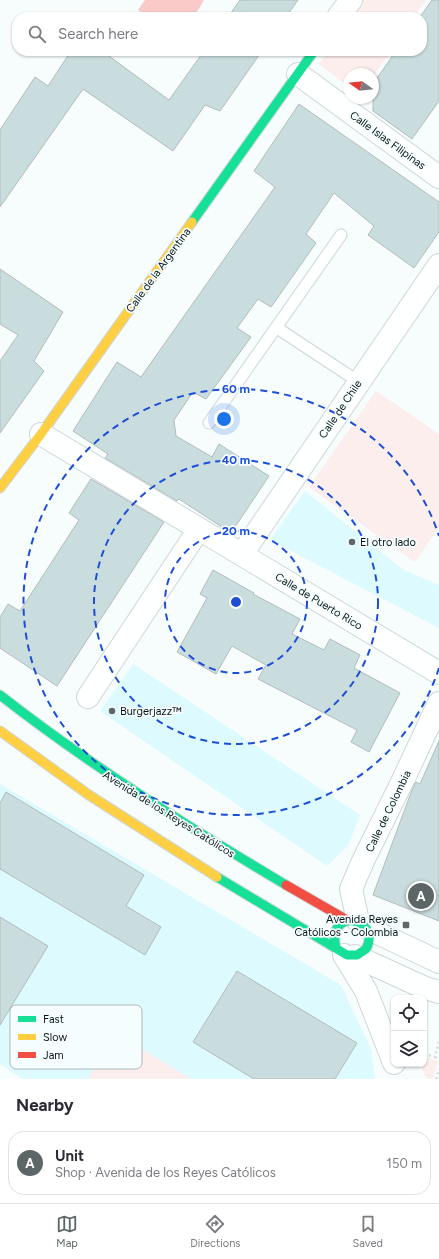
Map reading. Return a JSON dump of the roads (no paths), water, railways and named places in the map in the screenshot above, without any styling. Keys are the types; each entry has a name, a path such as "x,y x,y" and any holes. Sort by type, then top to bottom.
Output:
{"street":[{"path":"342,12 350,0"},
{"name":"Calle de la Argentina","path":"0,488 311,56"},
{"name":"Calle Islas Filipinas","path":"298,74 439,177"},
{"name":"Calle de Chile","path":"242,554 439,265"},
{"name":"Calle de Puerto Rico","path":"40,434 439,672"},
{"path":"88,697 199,529"},
{"name":"Avenida de los Reyes Católicos","path":"0,695 102,771 242,860 357,923 439,962"},
{"name":"Calle de Colombia","path":"357,923 351,889 439,704"},
{"path":"0,731 89,795 225,882 345,953 425,988 439,992"},
{"path":"345,953 365,950 368,945 370,940 357,923 338,926 333,936 345,953 366,991 391,1056"},
{"path":"395,1067 400,1079"}],"lane":[{"path":"209,424 342,235"},
{"path":"276,328 359,382"}],"place":[{"name":"El otro lado","path":"352,542"},
{"name":"Burgerjazz™","path":"112,711"},
{"name":"Unit","path":"421,896"},
{"name":"Avenida Reyes Católicos - Colombia","path":"406,925"}]}
